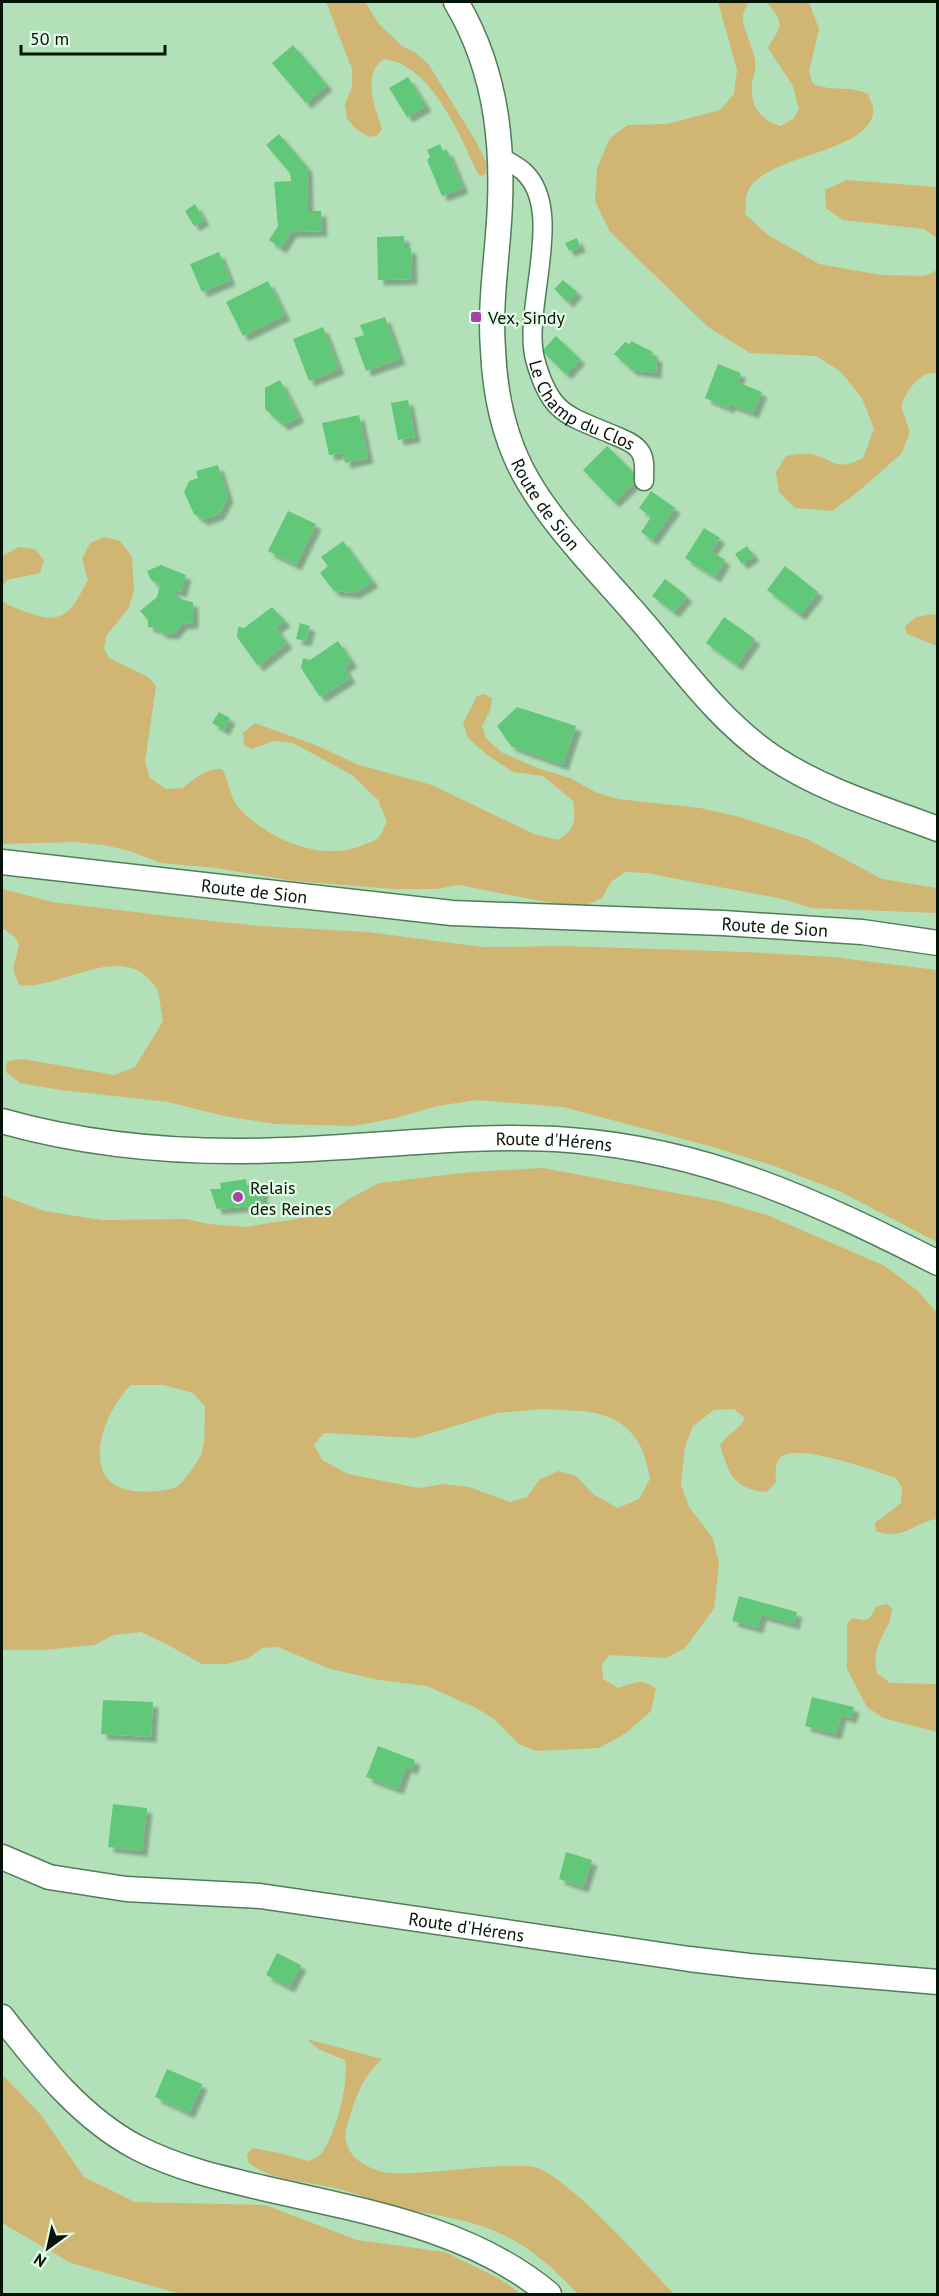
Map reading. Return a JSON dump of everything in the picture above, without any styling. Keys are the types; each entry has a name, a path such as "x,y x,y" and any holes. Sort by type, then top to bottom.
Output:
{"main road":[{"name":"Route de Sion","path":"456,2 476,43 485,68 498,125 501,157 499,234 493,295 492,349 496,391 505,427 528,481 567,535 604,579 721,712 752,742 783,764 832,789 938,829"},
{"name":"Route de Sion","path":"2,862 452,913 723,923 862,932 938,943"},
{"name":"Route d'Hérens","path":"2,1121 92,1142 147,1148 283,1150 472,1138 538,1139 608,1144 698,1161 757,1180 841,1215 938,1263"},
{"name":"Route d'Hérens","path":"2,1857 49,1877 126,1889 260,1896 679,1958 938,1982"},
{"path":"2,2017 68,2096 103,2127 136,2147 171,2164 239,2183 374,2214 450,2237 515,2270 549,2295"}],"street":[{"name":"Le Champ du Clos","path":"501,157 524,172 531,181 541,214 542,256 532,328 534,355 545,388 560,408 569,415 588,426 631,443 639,449 644,463 644,481"}],"shaded area":[{"path":"326,2 365,2 379,24 402,46 416,53 429,65 477,143 487,164 485,174 482,176 478,174 453,123 430,88 416,74 401,64 384,59 373,74 372,92 382,129 378,135 370,137 357,130 347,119 345,104 352,87 352,69"},
{"path":"718,2 749,2 744,11 743,20 754,55 753,99 758,111 767,120 780,126 793,119 799,109 793,86 768,48 780,24 766,2 809,2 819,29 809,72 813,84 827,88 861,91 868,94 873,107 870,122 858,134 840,144 775,168 758,178 747,193 745,214 768,235 819,264 881,275 925,276 937,270 937,373 925,375 914,383 901,406 910,432 902,453 859,491 832,511 795,508 779,492 776,472 786,456 810,454 840,464 863,458 874,429 862,398 840,371 816,356 750,353 708,327 610,232 595,201 597,168 610,138 628,125 667,124 720,110 734,94 737,70"},
{"path":"847,180 937,187 937,238 924,229 843,220 826,208 825,190"},
{"path":"105,537 120,541 132,557 134,591 128,609 106,636 104,648 109,658 148,677 156,686 145,762 150,778 166,789 183,788 206,772 222,769 238,807 250,819 280,838 315,850 332,851 349,849 372,842 379,837 387,822 378,800 352,775 293,743 273,741 252,749 244,745 243,733 255,723 318,746 359,765 432,785 534,834 558,840 568,832 573,824 573,801 543,776 513,772 486,754 468,738 463,723 477,696 484,694 492,698 490,711 482,726 486,738 501,752 540,769 570,778 597,793 618,799 700,808 740,817 807,839 882,879 937,888 937,913 811,908 783,899 646,873 625,872 611,882 602,898 586,905 556,904 459,885 436,889 393,889 294,881 216,868 161,863 130,851 103,845 74,842 2,844 2,601 32,614 53,618 61,616 73,606 88,580 82,559 90,543"},
{"path":"19,547 35,549 44,560 40,573 7,580 2,586 2,556"},
{"path":"934,614 937,616 937,646 907,634 905,626 916,617"},
{"path":"2,889 53,902 184,918 260,926 368,932 482,947 565,946 746,952 833,957 937,970 937,1242 841,1192 774,1166 713,1147 563,1107 477,1100 437,1106 396,1118 354,1126 275,1124 224,1116 168,1102 60,1090 20,1083 6,1072 7,1061 22,1059 115,1075 135,1067 163,1021 157,989 148,978 135,969 120,966 103,967 50,982 19,985 13,969 19,945 15,937 2,928"},
{"path":"543,1168 718,1201 767,1215 885,1266 918,1291 937,1313 937,1519 901,1533 885,1534 876,1531 875,1523 901,1503 902,1488 896,1478 816,1455 787,1454 777,1461 776,1482 767,1492 747,1487 734,1478 730,1472 720,1445 745,1418 734,1409 714,1410 693,1426 685,1447 681,1485 689,1507 713,1538 719,1564 714,1609 685,1648 666,1658 610,1655 602,1664 603,1679 618,1688 642,1682 656,1689 651,1711 626,1733 599,1748 536,1751 519,1744 494,1719 476,1708 427,1686 379,1680 330,1669 278,1647 262,1648 249,1658 227,1664 202,1664 141,1632 114,1635 94,1645 44,1650 2,1650 2,1195 44,1211 102,1220 187,1219 209,1224 245,1227 328,1214 349,1199 379,1183 471,1172","holes":["131,1385 163,1385 193,1393 205,1406 202,1452 184,1480 172,1489 144,1492 125,1489 112,1483 104,1473 100,1460 103,1432 115,1405","542,1409 600,1414 624,1426 634,1436 643,1451 650,1479 639,1499 618,1508 594,1495 576,1476 558,1471 539,1480 527,1497 510,1502 469,1487 443,1484 419,1488 348,1474 322,1460 314,1445 324,1433 415,1438 497,1413"]},
{"path":"886,1604 892,1608 891,1617 876,1653 877,1673 890,1683 937,1684 937,1732 883,1718 867,1707 847,1669 847,1624 852,1618 863,1620 870,1618 876,1607"},
{"path":"307,2039 382,2059 369,2074 356,2098 345,2135 350,2151 362,2163 388,2173 499,2166 534,2167 549,2174 586,2203 674,2294 578,2294 532,2252 487,2228 392,2206 335,2188 278,2177 248,2162 247,2154 253,2148 309,2161 320,2155 332,2135 343,2095 345,2060 318,2049"},
{"path":"2,2074 41,2115 84,2177 135,2202 265,2205 357,2240 445,2252 500,2279 521,2294 180,2294 71,2263 2,2223"}],"building":[{"path":"293,45 327,85 306,103 272,63"},
{"path":"408,77 426,106 407,117 389,88"},
{"path":"279,134 307,167 308,211 321,211 322,231 291,232 281,248 269,240 278,226 274,182 291,181 290,173 266,145"},
{"path":"440,144 443,151 447,150 463,188 442,196 427,160 430,157 427,150"},
{"path":"195,204 204,220 194,226 185,211"},
{"path":"404,236 405,248 411,248 412,279 378,280 377,237"},
{"path":"577,238 580,247 569,251 565,243"},
{"path":"219,252 230,280 202,292 190,264"},
{"path":"563,280 577,292 568,302 554,289"},
{"path":"268,281 285,315 243,336 226,302"},
{"path":"385,317 400,359 366,371 354,338 364,335 360,325"},
{"path":"323,327 339,369 309,381 293,339"},
{"path":"556,336 580,359 566,374 542,351"},
{"path":"631,341 653,352 652,355 657,357 656,373 632,370 614,354 625,342 630,344"},
{"path":"718,364 741,373 737,382 762,392 753,413 730,404 729,408 705,398"},
{"path":"280,380 299,417 283,425 265,409 265,388"},
{"path":"408,400 415,437 398,440 391,403"},
{"path":"359,415 368,458 345,463 343,453 329,455 322,423"},
{"path":"607,446 639,478 614,502 583,470"},
{"path":"218,465 228,497 219,514 203,520 194,514 184,492 189,481 198,478 196,471"},
{"path":"651,491 675,508 652,540 641,532 651,517 639,508"},
{"path":"288,511 316,524 296,565 268,551"},
{"path":"704,528 720,538 711,551 725,560 715,577 685,558"},
{"path":"343,541 373,582 355,593 334,591 320,573 328,566 321,557"},
{"path":"747,546 754,556 742,564 735,554"},
{"path":"161,565 186,575 181,592 172,589 180,599 193,602 193,623 182,624 173,634 162,633 156,628 148,627 148,620 140,611 157,597 160,584 151,580 147,571"},
{"path":"785,566 818,592 800,615 767,590"},
{"path":"665,579 687,596 674,612 652,596"},
{"path":"272,607 285,621 276,628 287,643 258,666 237,637 238,627 244,628"},
{"path":"724,617 755,639 737,665 706,643"},
{"path":"300,623 310,626 306,641 296,639"},
{"path":"338,641 352,662 344,667 350,678 320,697 301,668 303,658 310,660"},
{"path":"517,707 576,726 563,765 511,746 497,726"},
{"path":"219,712 230,718 224,730 212,723"},
{"name":"Relais des Reines","path":"246,1179 247,1186 263,1184 262,1205 217,1209 210,1189 221,1189 220,1183"},
{"path":"739,1596 797,1612 794,1624 761,1615 758,1628 732,1621"},
{"path":"812,1697 854,1707 851,1718 841,1715 836,1734 805,1726"},
{"path":"103,1700 153,1702 151,1737 101,1734"},
{"path":"378,1746 415,1760 412,1769 406,1767 398,1789 366,1777"},
{"path":"113,1804 147,1808 142,1851 108,1847"},
{"path":"566,1852 592,1860 583,1887 559,1879"},
{"path":"277,1953 301,1965 289,1987 266,1975"},
{"path":"167,2069 202,2084 189,2113 155,2097"}],"place":[{"name":"Vex, Sindy","path":"476,317"},
{"name":"Relais des Reines","path":"238,1197"}]}
